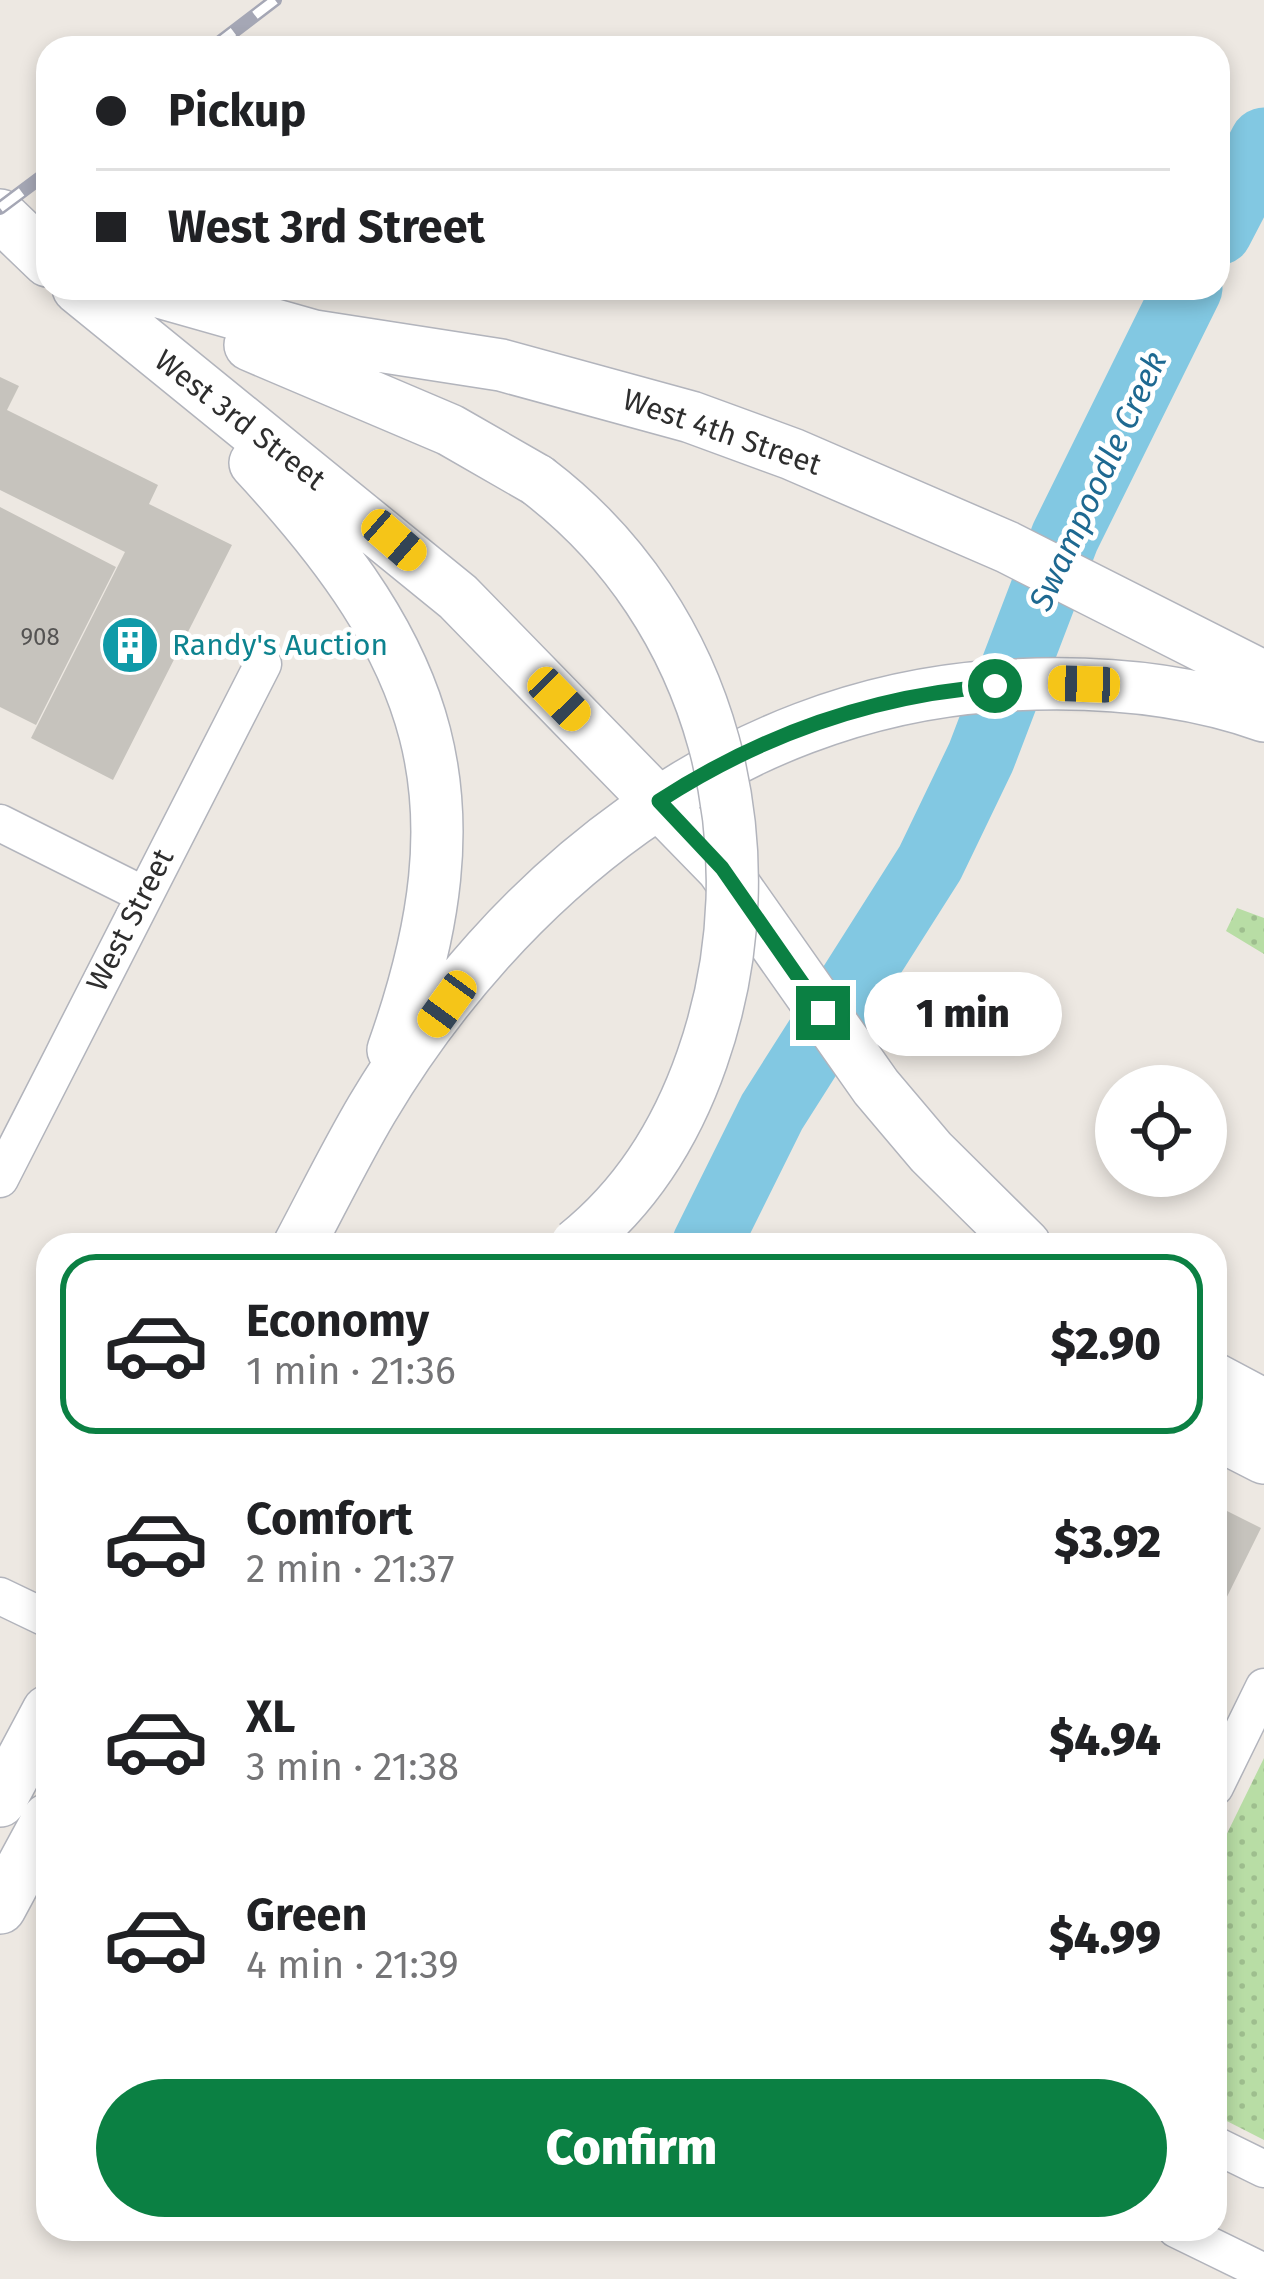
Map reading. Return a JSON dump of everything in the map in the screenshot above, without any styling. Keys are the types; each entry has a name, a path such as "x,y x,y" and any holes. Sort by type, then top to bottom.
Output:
{"main road":[{"path":"0,186 36,214"},
{"path":"0,215 36,250"},
{"name":"West 3rd Street","path":"92,300 428,570 659,801 722,868 902,1119 1013,1233"},
{"path":"166,300 214,328 450,430 537,480 611,547 682,652 720,761 734,861 723,989 683,1106 646,1172 588,1233"},
{"name":"West 4th Street","path":"187,300 314,336 501,365 636,399 792,454 1007,547 1264,677"},
{"path":"149,348 341,560 391,639 419,714 436,799 433,918 425,958 374,1106"},
{"path":"305,1233 374,1106 517,919 613,834 659,801 761,744 886,701 1019,684 1115,687 1205,699 1264,716"},
{"path":"1227,1385 1264,1405"},
{"path":"1227,1439 1264,1458"},
{"path":"0,1801 36,1734"},
{"path":"0,1908 36,1841"}],"street":[{"name":"West Street","path":"0,1179 263,664"},
{"path":"0,823 142,894"},
{"path":"0,1596 36,1613"},
{"path":"1227,1763 1264,1687"},
{"path":"1227,2151 1264,2169"},
{"path":"1201,2241 1264,2272"}],"green space":[{"path":"1237,908 1264,918 1264,954 1226,931"},
{"path":"1264,1758 1264,2140 1227,2121 1227,1834"}],"building":[{"name":"Randy's Auction","path":"0,377 19,386 7,410 158,485 149,504 232,545 113,780 31,738 125,552 0,490"},
{"path":"0,507 116,567 36,725 0,707"},
{"path":"1227,1511 1261,1528 1227,1597"}],"waterway":[{"name":"Swampoodle Creek","path":"1230,208 1264,142"},
{"name":"Swampoodle Creek","path":"712,1233 772,1112 930,863 981,757 1065,537 1182,300"}],"railway":[{"path":"228,36 275,0"},
{"path":"0,208 36,181"}],"place":[{"name":"Randy's Auction","path":"130,645"}],"route":[{"path":"823,1013 722,868 659,801 728,760 825,719 886,701 995,686"}]}
